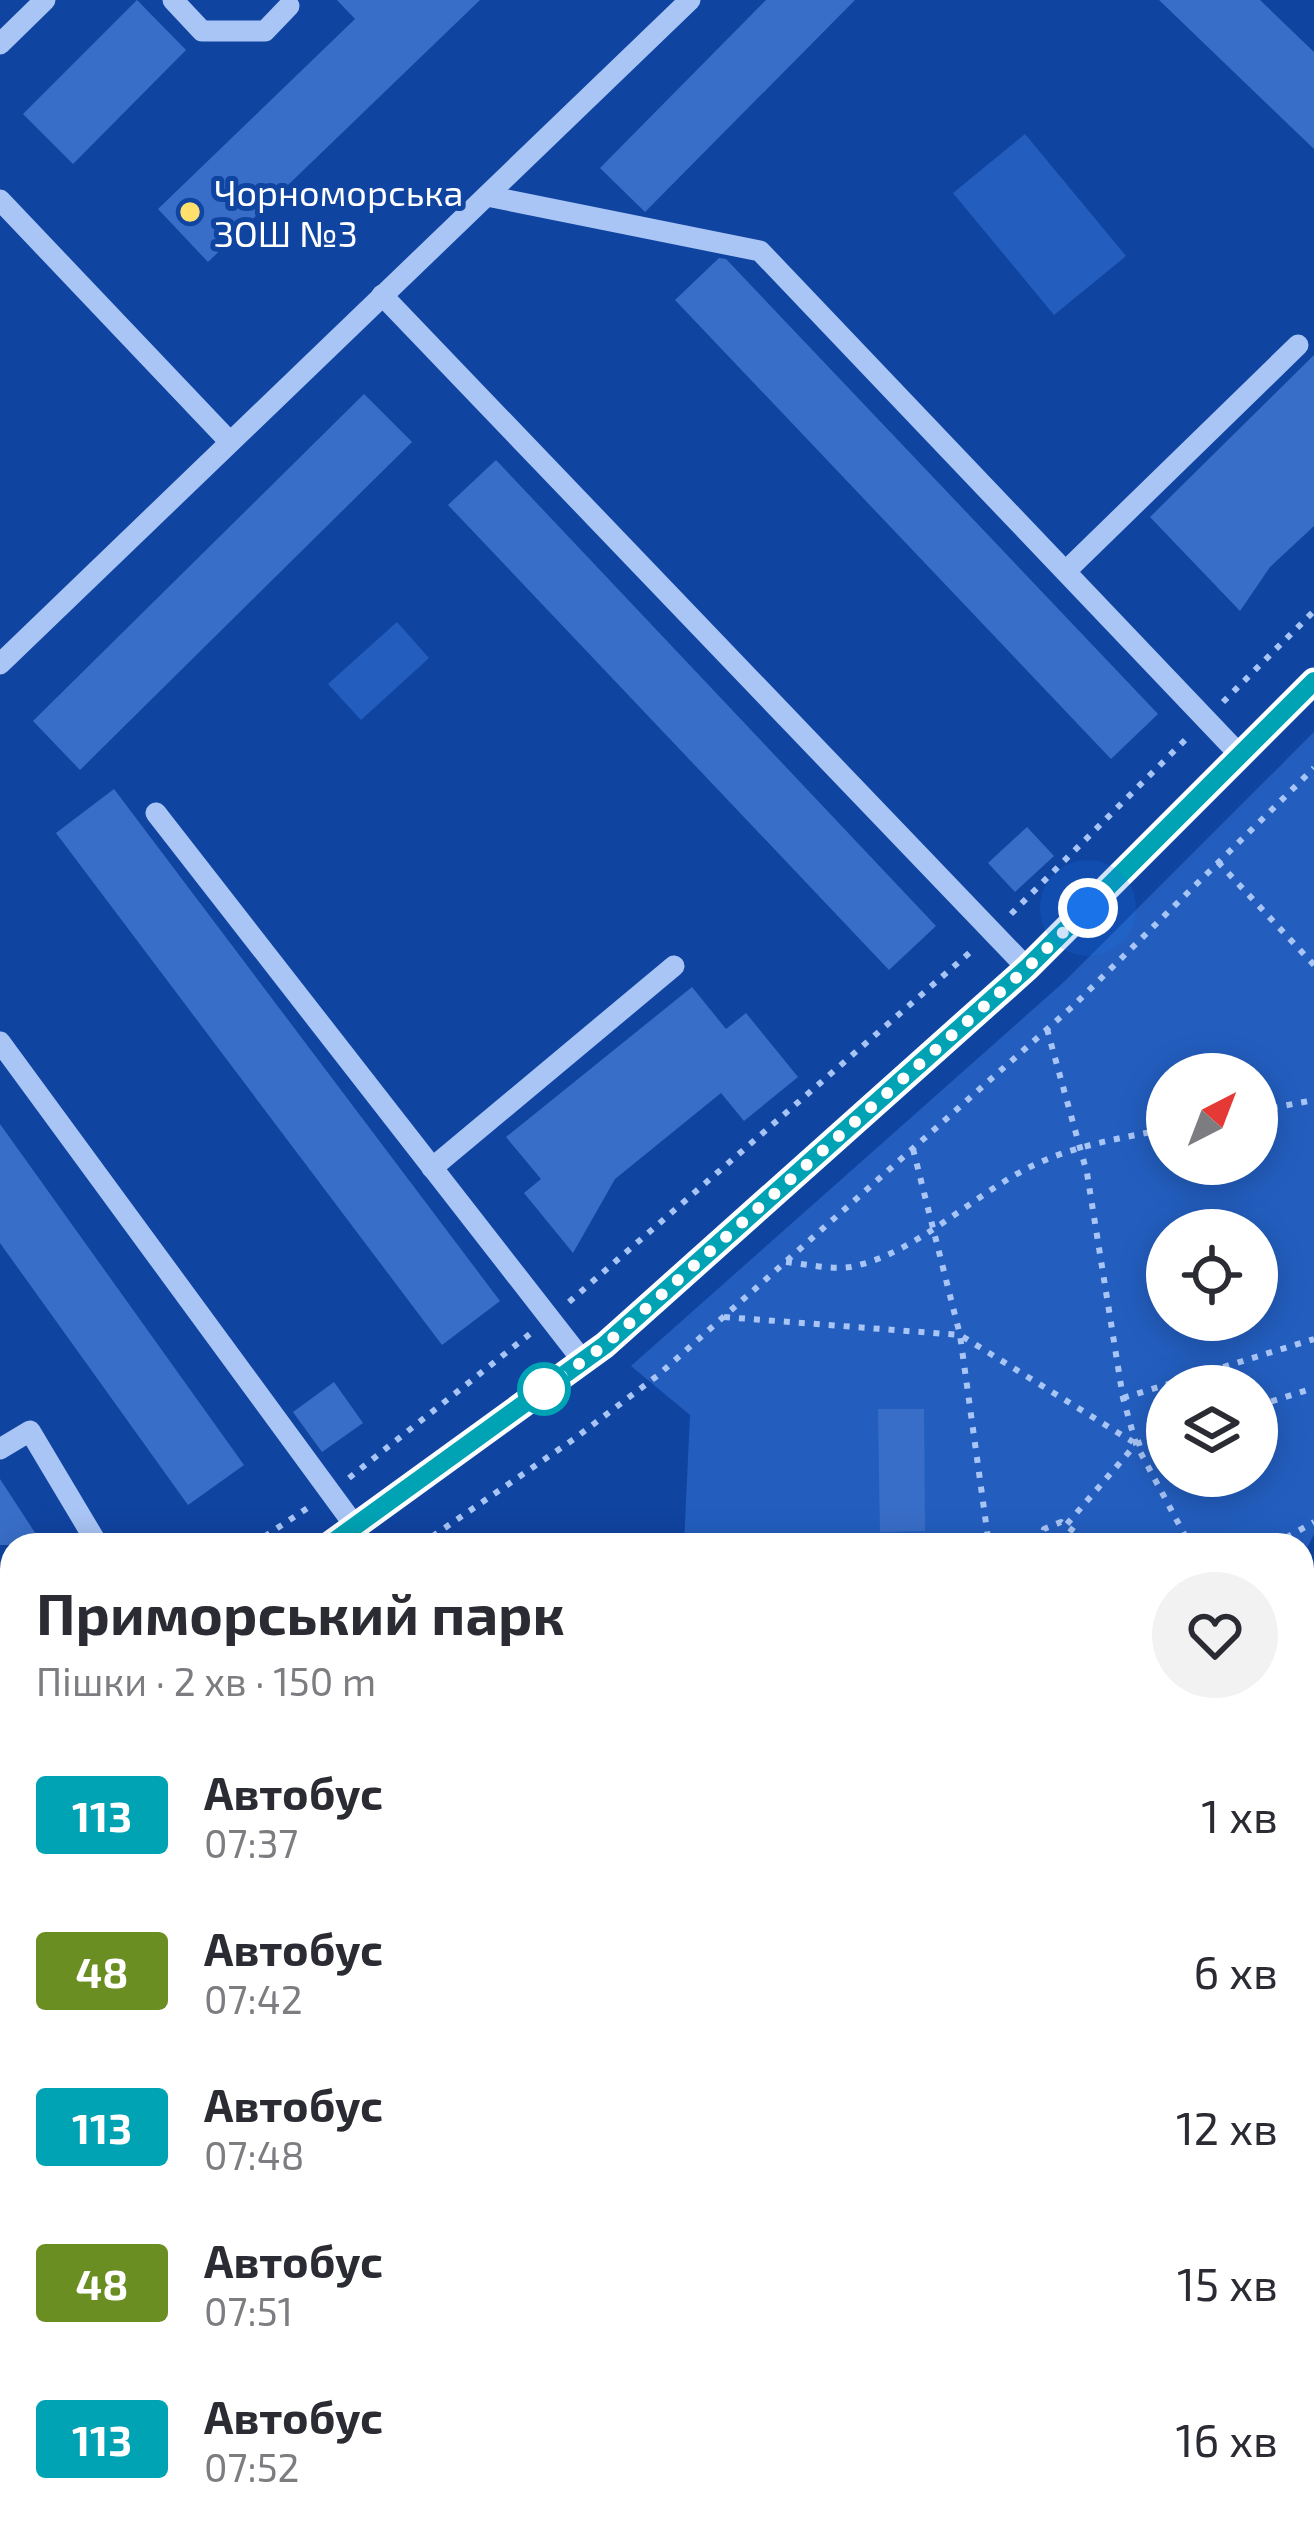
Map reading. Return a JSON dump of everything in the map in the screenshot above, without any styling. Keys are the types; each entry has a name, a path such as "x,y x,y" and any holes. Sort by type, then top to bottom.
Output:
{"street":[{"path":"0,44 45,0"},
{"path":"173,0 202,31 265,31 289,6"},
{"path":"0,664 690,0"},
{"path":"487,196 760,251 1240,755"},
{"path":"0,200 229,441"},
{"path":"382,295 1027,968"},
{"path":"1066,572 1298,345"},
{"path":"346,1533 583,1361 1027,968 1314,681"},
{"path":"156,813 583,1361"},
{"path":"432,1168 674,966"},
{"path":"0,1042 356,1526"},
{"path":"0,1449 30,1431 91,1533"}],"path":[{"path":"270,1533 330,1493 549,1318 993,932 1314,611"},
{"path":"437,1533 657,1376 1047,1029 1314,768"},
{"path":"1218,862 1314,965"},
{"path":"1047,1029 1079,1146 1123,1398 1136,1444 1184,1533"},
{"path":"1278,1107 1314,1100"},
{"path":"785,1262 844,1268 884,1258 999,1184 1079,1146 1146,1133"},
{"path":"913,1148 960,1335 987,1533"},
{"path":"724,1317 960,1335 1136,1444"},
{"path":"1123,1398 1314,1339"},
{"path":"1278,1399 1314,1388"},
{"path":"1042,1533 1049,1525 1067,1524 1136,1444 1146,1441"},
{"path":"1067,1524 1076,1533"}],"shaded area":[{"path":"1025,134 1126,256 1054,315 953,193"},
{"path":"397,622 429,658 361,720 328,684"},
{"path":"1314,732 1314,1533 685,1533 690,1415 631,1366 1065,981"}],"building":[{"path":"137,0 186,50 73,164 23,114"},
{"path":"337,0 480,0 208,262 158,209 355,19"},
{"path":"766,0 855,0 645,212 600,168"},
{"path":"1159,0 1260,0 1314,52 1314,149"},
{"path":"719,258 726,259 1158,714 1111,759 675,300"},
{"path":"1314,355 1314,526 1270,567 1240,611 1150,517"},
{"path":"364,394 412,442 80,770 33,721"},
{"path":"496,460 936,926 889,970 448,505"},
{"path":"114,789 500,1301 442,1345 56,833"},
{"path":"1027,827 1054,856 1015,892 988,863"},
{"path":"692,987 726,1029 746,1013 798,1077 744,1121 721,1093 615,1179 573,1253 524,1193 541,1179 506,1137"},
{"path":"0,1124 244,1465 188,1505 0,1243"},
{"path":"334,1382 363,1423 322,1452 293,1412"},
{"path":"878,1409 924,1409 925,1531 880,1532"},
{"path":"0,1479 35,1533 0,1533"}],"bus line":[{"name":"113","path":"346,1533 605,1345 1027,968 1314,681"}],"place":[{"name":"Чорноморська ЗОШ №3","path":"190,212"}],"route":[{"path":"544,1389 605,1345 1088,908"}]}
